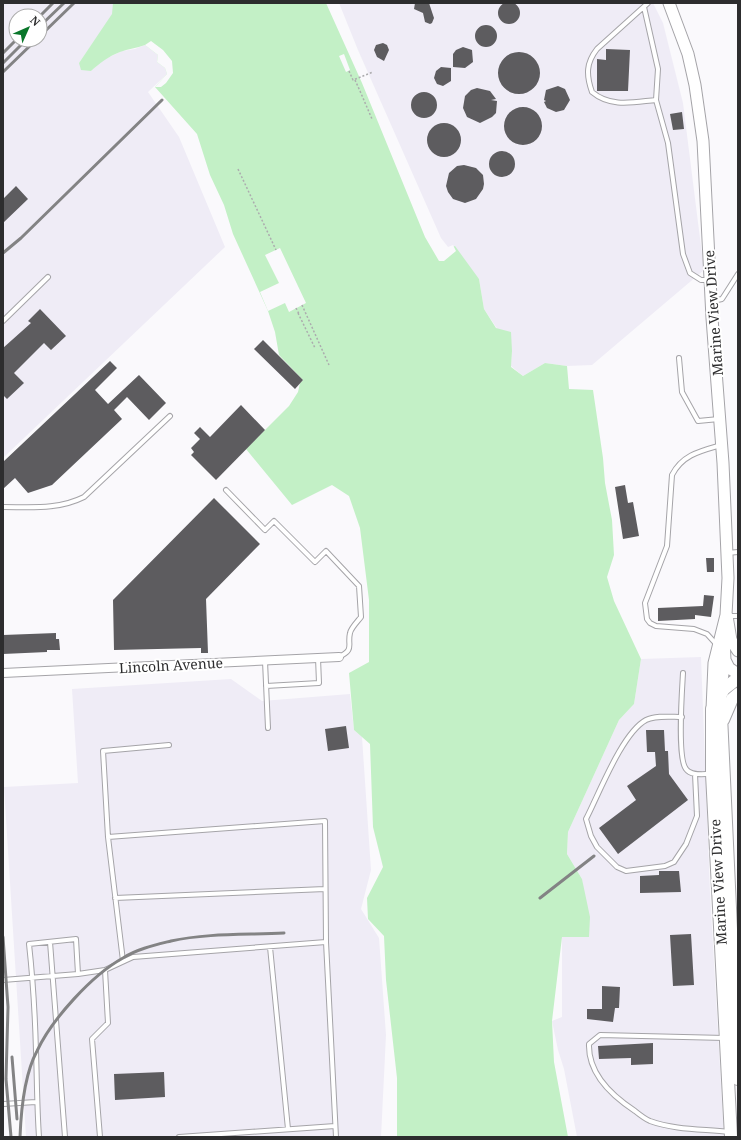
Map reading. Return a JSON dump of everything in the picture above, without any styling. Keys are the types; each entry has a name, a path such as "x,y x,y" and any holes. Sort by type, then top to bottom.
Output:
{"main road":[{"name":"Marine View Drive","path":"669,3 688,54 695,85 703,141 710,280 721,444 732,553 728,578 726,615 714,663 712,709 712,774 731,1134"},
{"path":"726,615 731,640 738,651"},
{"name":"Marine View Drive","path":"722,627 724,660 720,694 738,1079"},
{"path":"724,660 729,668 738,674"},
{"path":"712,709 726,686 738,678"},
{"path":"722,725 732,699 738,694"}],"street":[{"name":"Lincoln Avenue","path":"3,673 339,657"}],"lane":[{"path":"648,3 597,49 591,58 587,70 588,82 592,92 606,101 615,103 656,100"},
{"path":"644,7 658,69 656,100 668,143 683,254 690,273 701,280 710,280"},
{"path":"712,302 722,299 738,274"},
{"path":"3,321 48,277"},
{"path":"679,358 682,392 698,421 720,419"},
{"path":"3,508 56,507 70,504 84,497 170,416"},
{"path":"718,646 707,634 694,628 656,626 650,623 647,619 645,603 667,546 672,475 677,465 685,458 721,444"},
{"path":"226,490 265,530 274,521 314,562 326,551 359,586 361,617 350,632 350,647 348,651 339,657"},
{"path":"726,615 738,616"},
{"path":"266,686 319,683 318,658"},
{"path":"265,660 268,728"},
{"path":"683,674 682,747 684,764 686,770 695,774 712,774"},
{"path":"682,717 654,717 646,720 627,737 586,819 591,836 597,846 617,867 626,871 665,866 674,862 686,844 697,816 695,774"},
{"path":"123,961 108,837 103,751 169,745"},
{"path":"108,837 325,821 326,942 336,1137"},
{"path":"115,898 325,889"},
{"path":"39,1137 36,1102 36,1051 33,978 29,944 76,939 78,974"},
{"path":"50,942 65,1137"},
{"path":"3,980 78,974 105,970 133,957 326,942"},
{"path":"270,947 288,1129"},
{"path":"100,1137 92,1039 108,1023 105,970"},
{"path":"726,1038 600,1035 589,1044 589,1053 596,1073 608,1089 649,1121 670,1126 731,1134"},
{"path":"3,1104 36,1102"},
{"path":"179,1137 335,1126"}],"path":[{"path":"349,71 362,96"},
{"path":"354,80 373,72"},
{"path":"360,91 372,119"},
{"path":"238,169 276,250"},
{"path":"302,305 329,365"},
{"path":"296,308 315,348"},
{"path":"298,313 304,325"}],"shaded area":[{"path":"3,3 113,3 113,14 79,63 91,71 101,61 122,51 135,49 145,45 158,55 157,62 165,68 167,74 148,92 179,137 225,247 3,458"},
{"path":"113,3 337,3 440,239 447,249 455,246 479,279 484,309 496,328 511,332 511,367 523,376 545,363 567,366 569,389 593,390 603,458 605,483 612,520 614,555 607,577 614,601 641,659 634,704 619,720 568,832 567,854 582,879 590,917 589,937 562,937 552,1021 554,1062 568,1137 397,1137 397,1078 386,980 384,936 368,919 367,898 383,867 373,827 370,744 354,730 349,673 369,662 369,600 360,528 349,496 332,485 292,505 246,449 289,406 298,392 300,383 303,380 279,355 275,332 268,311 233,234 224,205 210,175 197,134 155,87 167,74 165,68 157,62 158,55 145,45 116,54 105,60 91,71 81,70 79,63 112,14"},
{"path":"337,3 653,3 663,23 683,103 704,270 592,365 567,366 545,363 523,376 511,366 512,351 484,309 479,279 447,249 440,239"},
{"path":"701,657 710,893 724,1137 577,1137 564,1069 558,1050 552,1021 562,1017 562,936 589,937 582,879 567,854 568,832 619,720 634,704 641,659"},
{"path":"231,679 262,701 350,694 354,730 362,737 371,870 361,909 379,938 386,1035 381,1137 26,1137 4,787 78,783 72,689"}],"pier":[{"path":"326,3 339,3 358,50 441,238 448,247 453,245 456,251 444,261 439,261 425,237 362,83"},
{"path":"151,41 163,50 172,61 173,73 161,87 155,87 167,74 165,68 157,62 158,55 145,45"},
{"path":"344,54 350,70 346,72 339,56"},
{"path":"280,248 306,303 289,312 285,303 268,311 260,292 279,283 265,255"}],"building":[{"path":"509,2 517,5 520,13 517,21 509,24 501,21 498,13 501,5"},
{"path":"415,3 429,3 434,18 432,23 430,24 425,22 423,13 414,9"},
{"path":"486,25 494,28 497,36 494,44 486,47 478,44 475,36 478,28"},
{"path":"383,43 387,45 389,50 384,61 377,57 374,50 376,45"},
{"path":"463,47 472,50 473,62 465,68 453,67 453,54 456,50"},
{"path":"606,49 630,50 628,91 597,91 597,59 606,60"},
{"path":"515,52 523,52 531,55 537,61 540,73 537,85 531,91 523,94 515,94 507,91 501,85 498,77 498,69 501,61 507,55"},
{"path":"441,67 451,68 451,81 443,86 437,84 434,78 436,71"},
{"path":"558,86 565,89 570,100 564,110 556,112 547,108 544,102 546,101 544,100 546,90"},
{"path":"477,88 490,91 496,99 491,100 497,101 496,113 492,117 480,123 467,117 463,108 465,96 471,90"},
{"path":"424,92 433,96 437,105 433,114 424,118 415,114 411,105 415,96"},
{"path":"519,107 527,107 537,112 541,119 541,133 537,140 527,145 519,145 509,140 507,137 504,130 504,122 509,112 512,110"},
{"path":"682,112 684,129 673,130 670,114"},
{"path":"441,123 447,123 456,128 460,134 460,146 456,152 447,157 441,157 432,152 427,143 427,137 432,128"},
{"path":"502,151 511,155 515,164 511,173 502,177 493,173 489,164 493,155"},
{"path":"464,165 476,168 483,175 484,184 483,189 476,199 465,203 453,199 446,186 449,173 457,166"},
{"path":"16,186 28,199 3,223 3,199"},
{"path":"40,309 66,336 51,350 44,343 14,373 24,383 7,399 3,395 3,348 31,323 28,321"},
{"path":"263,340 303,380 295,389 254,349"},
{"path":"110,361 117,368 95,390 108,404 139,375 166,403 149,420 127,397 114,410 122,419 52,485 28,493 15,478 3,489 3,462"},
{"path":"241,405 265,430 216,480 191,455 194,452 191,448 200,439 194,433 200,427 210,437"},
{"path":"625,485 628,503 633,502 639,536 623,539 615,487"},
{"path":"214,498 260,544 206,599 208,653 201,653 201,648 114,650 113,600"},
{"path":"706,558 714,558 714,572 707,572"},
{"path":"704,595 714,596 711,617 695,615 695,619 658,621 658,608 703,606"},
{"path":"56,633 56,639 59,639 60,650 3,654 3,635"},
{"path":"346,726 349,748 328,751 325,729"},
{"path":"646,730 664,730 665,751 668,751 669,774 688,800 618,854 599,828 636,800 627,786 656,766 655,752 647,752"},
{"path":"659,871 679,871 681,892 640,893 640,876 659,875"},
{"path":"691,934 694,985 673,986 670,935"},
{"path":"602,986 620,987 619,1008 615,1008 613,1022 587,1019 587,1009 602,1009"},
{"path":"653,1043 653,1064 631,1065 631,1058 599,1059 598,1046"},
{"path":"164,1072 165,1097 115,1100 114,1074"}],"railway":[{"path":"48,8 53,3"},
{"path":"48,18 64,3"},
{"path":"48,28 74,3"},
{"path":"3,53 8,48"},
{"path":"3,63 18,48"},
{"path":"3,72 28,48"},
{"path":"3,253 21,238 162,100"},
{"path":"540,898 594,856"},
{"path":"20,1137 22,1105 26,1082 37,1051 52,1025 86,986 99,975 134,952 171,941 213,935 284,933"},
{"path":"3,937 8,1007 6,1079 11,1137"},
{"path":"12,1057 17,1119"}]}
